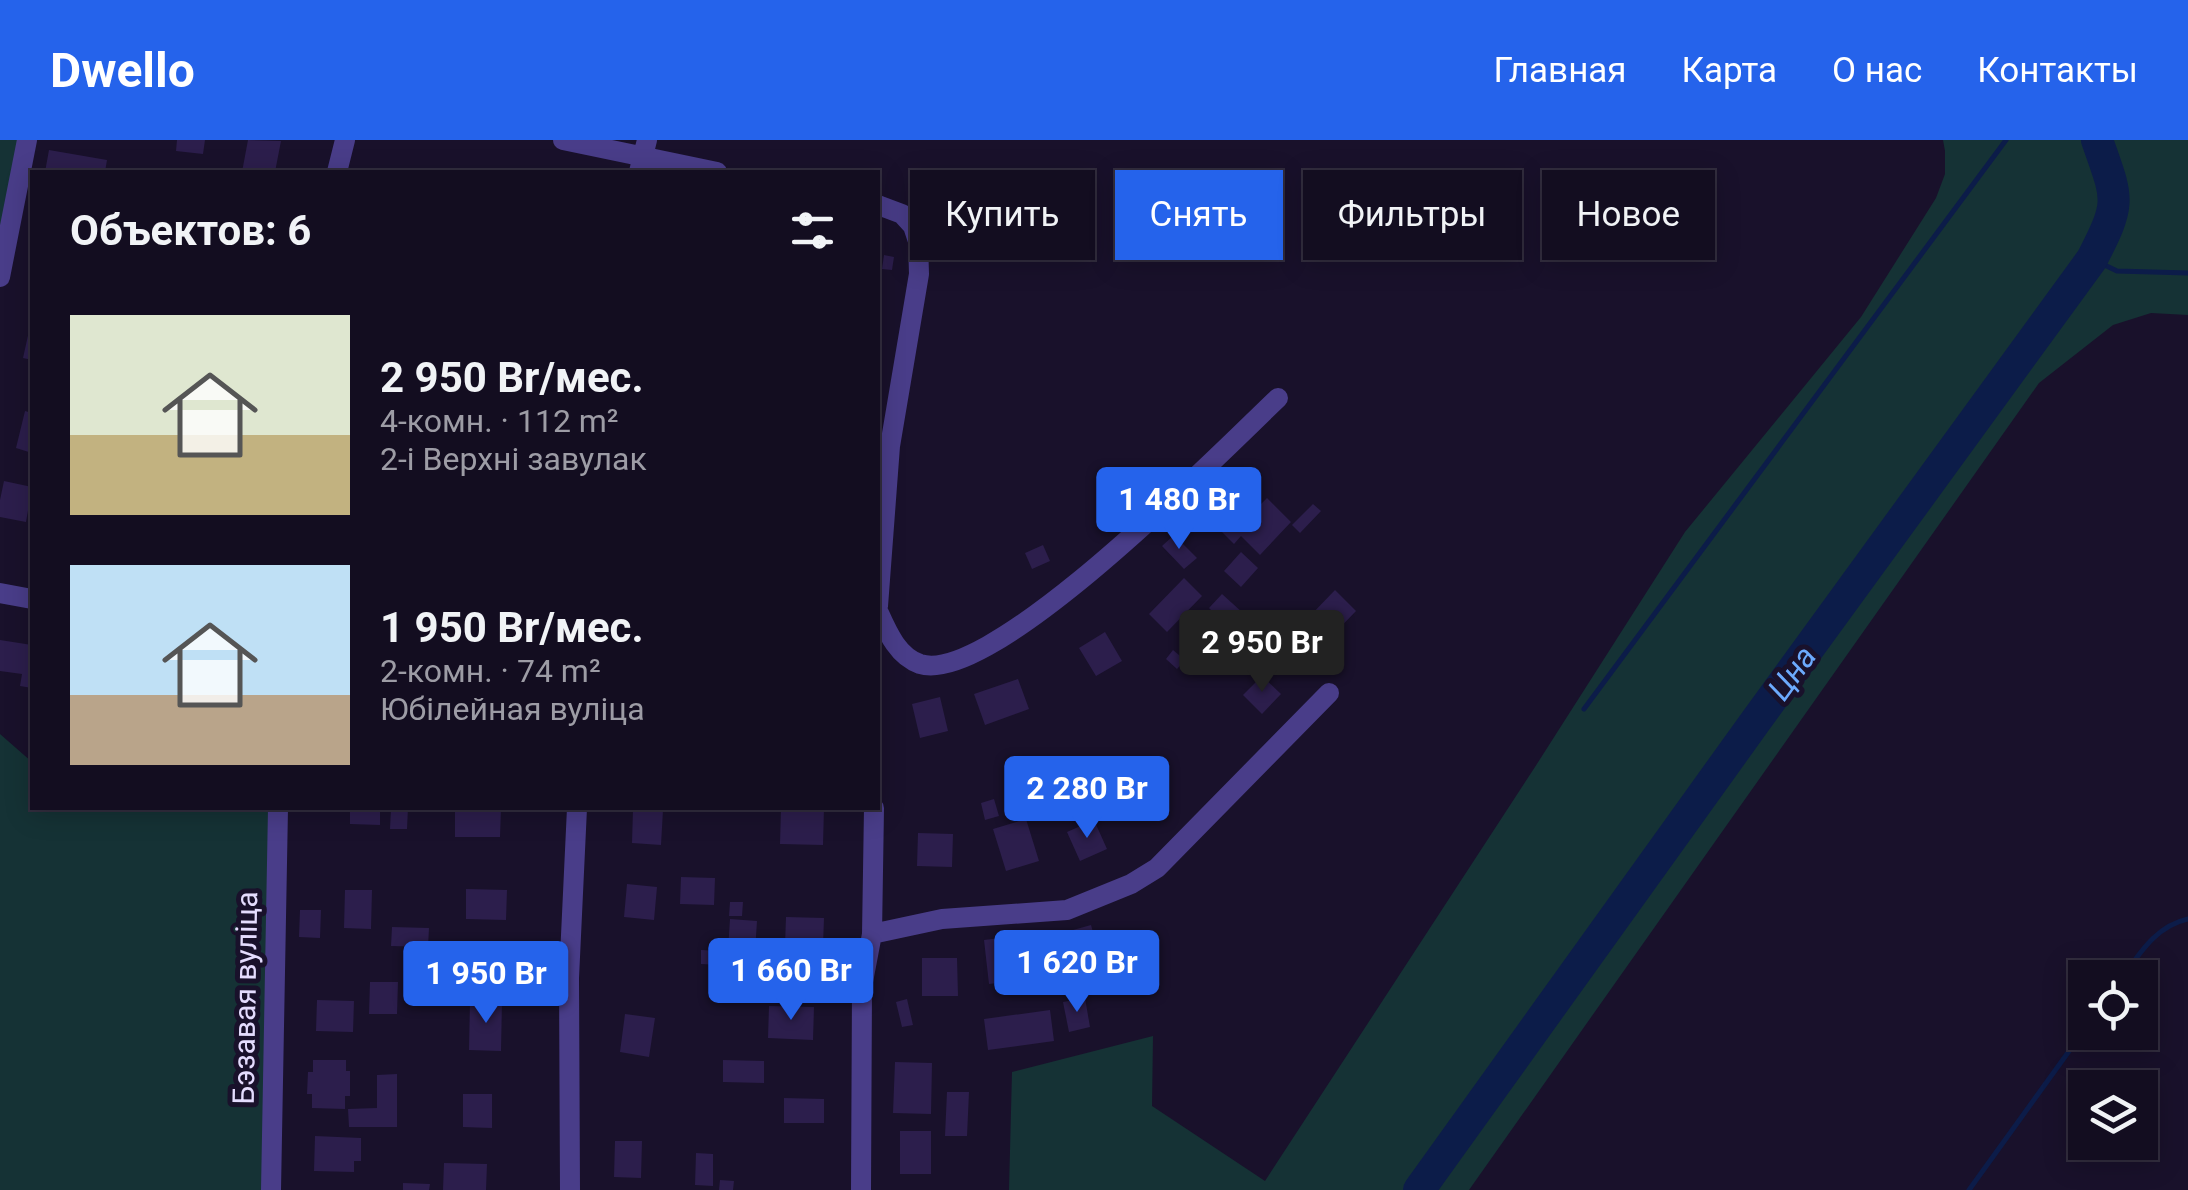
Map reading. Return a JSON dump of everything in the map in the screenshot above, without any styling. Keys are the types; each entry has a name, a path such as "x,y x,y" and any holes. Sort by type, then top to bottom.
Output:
{"street":[{"path":"0,277 27,140"},
{"path":"338,170 345,140"},
{"path":"563,140 707,170"},
{"path":"880,206 902,214 913,226 918,240 919,274 890,446 880,582"},
{"path":"880,614 891,639 903,654 920,664 937,665 973,654 1024,622 1116,552 1278,398"},
{"path":"0,593 30,600"},
{"path":"872,934 942,919 1067,910 1132,884 1157,868 1328,693"},
{"name":"Бэзавая вуліца","path":"272,1190 278,810"},
{"path":"570,1190 569,978 578,810"},
{"path":"861,1190 862,987 872,934 874,810"}],"green space":[{"path":"0,140 27,140 0,277"},
{"path":"1943,140 2188,140 2188,315 2151,313 2113,325 2039,383 1469,1190 1009,1190 1012,1072 1153,1036 1152,1106 1265,1181 1685,532 1861,317 1936,198 1945,174"},
{"path":"0,734 30,760 30,810 286,810 275,1190 0,1190"}],"building":[{"path":"177,140 205,140 203,154 176,151"},
{"path":"248,140 281,141 275,170 242,170"},
{"path":"49,150 107,160 105,170 45,170"},
{"path":"884,255 894,257 892,270 882,269"},
{"path":"29,331 30,360 23,358"},
{"path":"25,411 30,412 30,452 16,448"},
{"path":"4,481 30,487 26,522 0,517"},
{"path":"1228,488 1237,496 1244,488 1261,504 1267,498 1291,522 1260,555 1241,536 1234,544 1212,522 1225,508 1216,500"},
{"path":"1313,504 1321,511 1300,533 1292,525"},
{"path":"1174,535 1197,558 1184,569 1162,546"},
{"path":"1043,545 1050,561 1032,569 1025,553"},
{"path":"1241,552 1258,568 1241,587 1224,571"},
{"path":"1184,578 1202,596 1167,632 1149,614"},
{"path":"1335,590 1356,611 1329,639 1308,618"},
{"path":"1222,594 1243,613 1229,628 1209,608"},
{"path":"1105,632 1122,661 1096,676 1079,648"},
{"path":"0,640 30,645 30,688 20,686 22,674 0,671"},
{"path":"1173,650 1185,660 1177,669 1166,659"},
{"path":"1262,676 1281,694 1262,714 1243,695"},
{"path":"1018,679 1029,709 985,725 974,694"},
{"path":"940,697 948,731 920,738 912,704"},
{"path":"994,799 999,816 985,820 981,803"},
{"path":"350,810 380,810 380,825 350,824"},
{"path":"391,810 408,810 407,829 390,829"},
{"path":"455,810 501,810 500,837 455,837"},
{"path":"633,810 663,810 661,845 632,843"},
{"path":"781,810 824,810 823,845 780,844"},
{"path":"1026,819 1039,861 1006,871 993,829"},
{"path":"1094,820 1107,849 1080,861 1067,832"},
{"path":"918,833 953,834 952,867 917,866"},
{"path":"681,877 715,878 714,905 680,904"},
{"path":"627,884 657,887 654,920 624,917"},
{"path":"466,889 507,890 506,920 466,919"},
{"path":"345,890 372,890 371,929 344,928"},
{"path":"730,902 743,902 742,916 729,916"},
{"path":"300,910 321,910 320,938 299,937"},
{"path":"786,917 824,918 823,946 785,945"},
{"path":"730,919 757,921 755,952 728,950"},
{"path":"1091,925 1101,960 1058,972 1048,937"},
{"path":"392,927 429,928 428,947 391,946"},
{"path":"1032,934 1037,978 989,984 984,940"},
{"path":"701,950 720,951 720,965 701,964"},
{"path":"922,958 957,958 958,996 922,996"},
{"path":"415,978 426,978 425,998 415,997"},
{"path":"370,982 398,982 397,1014 369,1014"},
{"path":"1085,998 1090,1027 1069,1032 1063,1002"},
{"path":"907,999 913,1025 902,1027 896,1002"},
{"path":"317,1000 354,1001 353,1032 316,1031"},
{"path":"470,1001 502,1001 501,1051 469,1050"},
{"path":"769,1006 814,1007 813,1040 768,1038"},
{"path":"1050,1010 1054,1041 988,1050 984,1019"},
{"path":"625,1014 655,1018 649,1057 620,1052"},
{"path":"313,1060 346,1060 350,1096 345,1096 345,1109 312,1108 312,1094 307,1094"},
{"path":"723,1060 764,1061 764,1083 723,1082"},
{"path":"895,1062 932,1063 931,1114 893,1113"},
{"path":"397,1074 397,1127 349,1127 348,1109 377,1108 377,1075"},
{"path":"947,1092 969,1092 967,1136 945,1136"},
{"path":"463,1094 492,1094 492,1128 463,1127"},
{"path":"784,1098 824,1099 824,1123 784,1123"},
{"path":"900,1131 931,1131 931,1174 900,1174"},
{"path":"315,1136 361,1138 361,1161 354,1161 354,1172 314,1171"},
{"path":"615,1141 642,1141 641,1178 614,1177"},
{"path":"696,1153 713,1154 713,1186 695,1185"},
{"path":"444,1163 487,1164 486,1190 443,1190"},
{"path":"720,1180 734,1181 733,1190 719,1190"},
{"path":"403,1183 430,1184 429,1190 403,1190"}],"waterway":[{"path":"1584,709 2006,140"},
{"name":"Цна","path":"1419,1190 2092,259 2114,200 2097,140"},
{"path":"2092,259 2117,271 2188,273"},
{"path":"2135,960 2158,934 2188,919"},
{"path":"1969,1190 2070,1050"}]}
